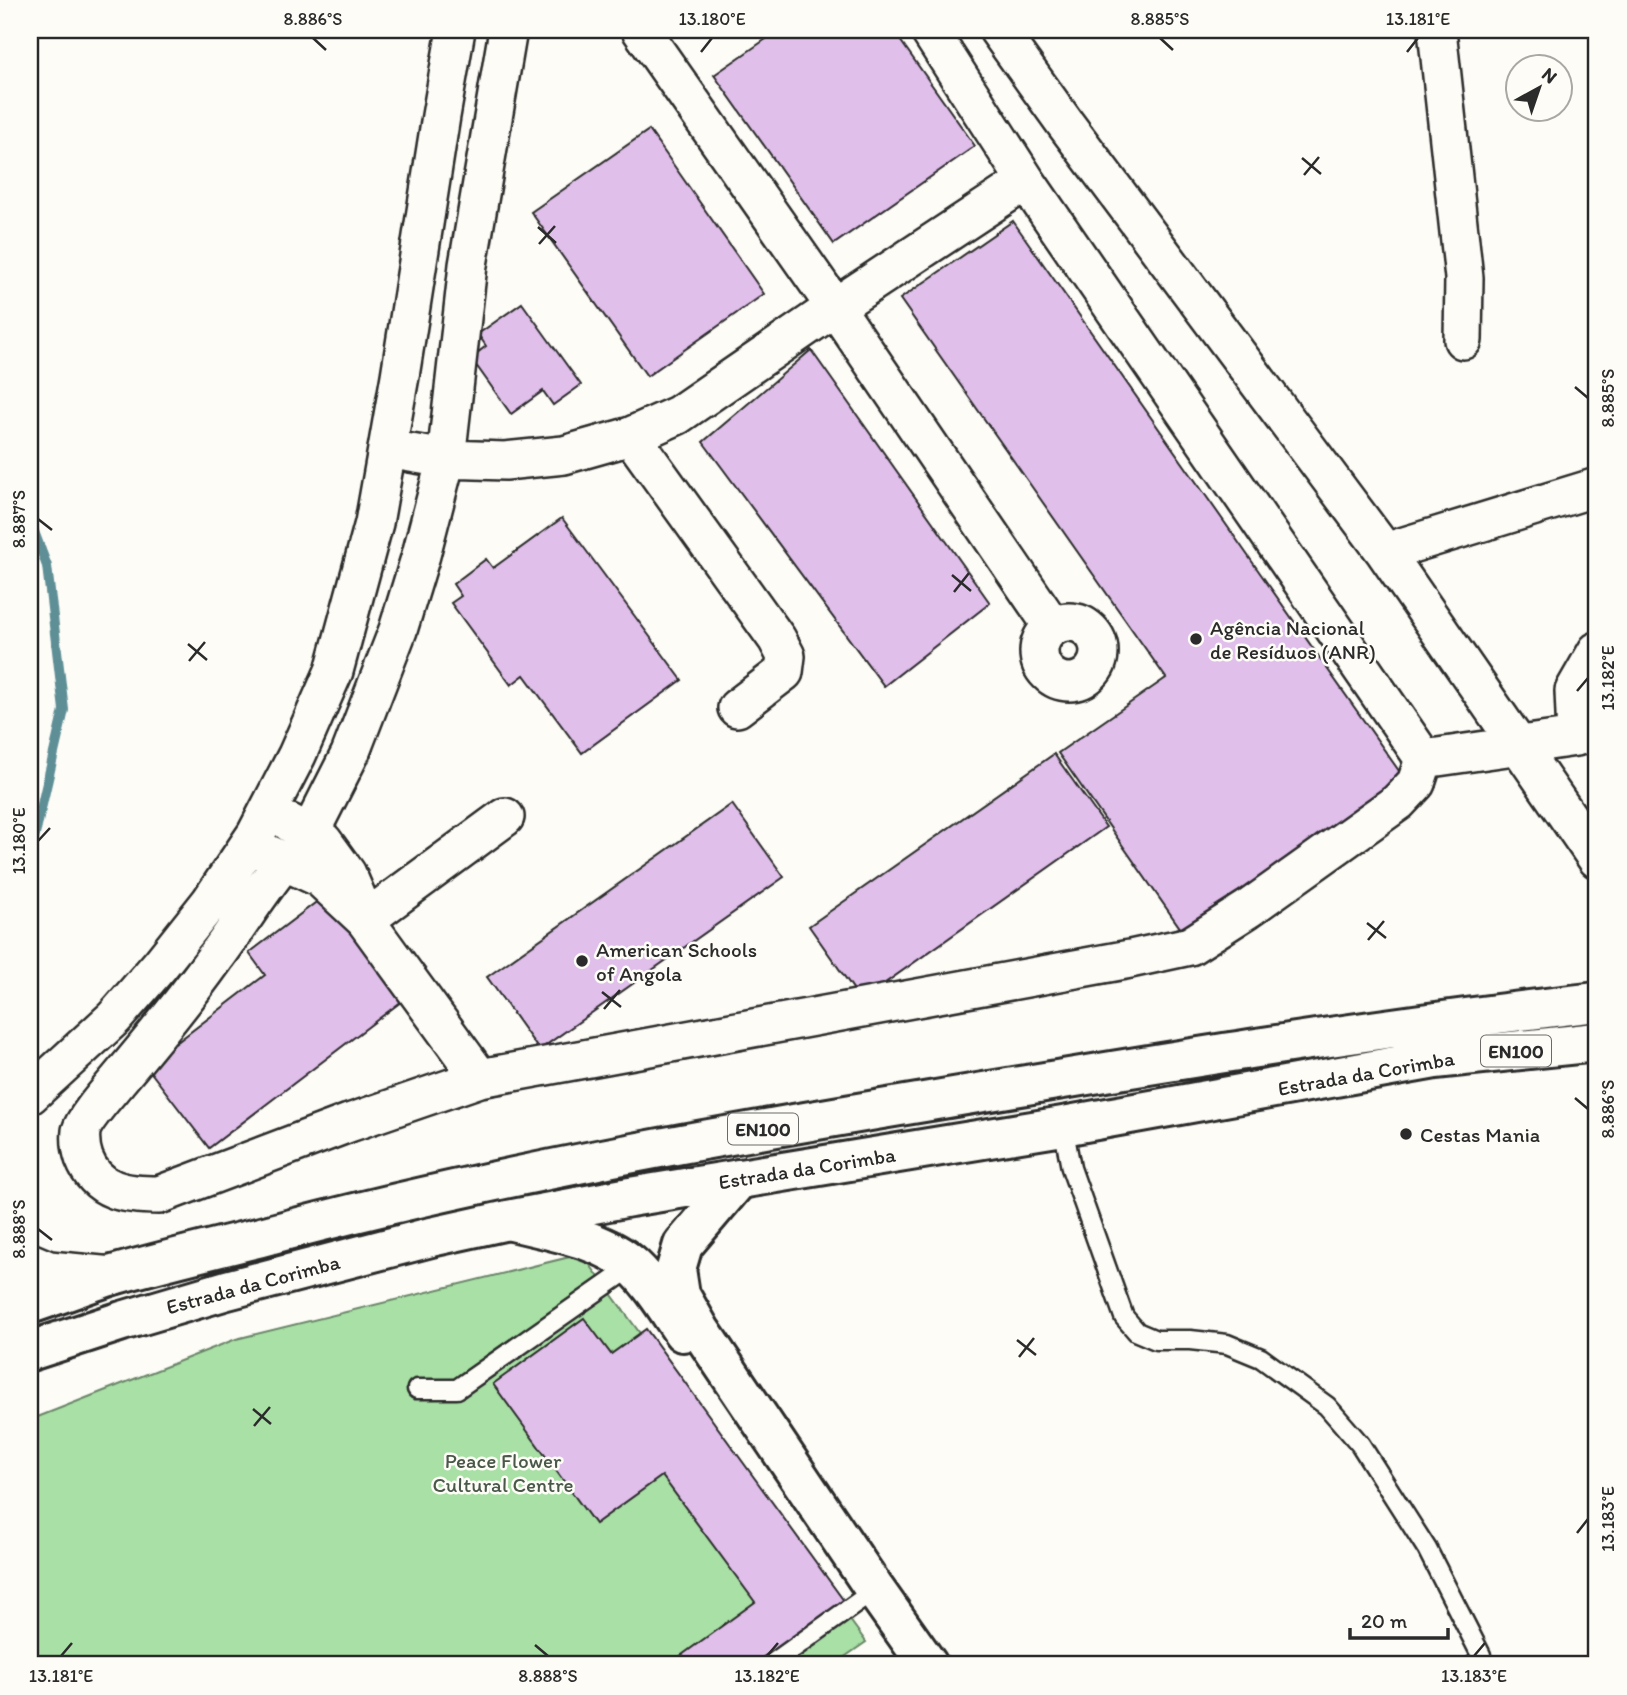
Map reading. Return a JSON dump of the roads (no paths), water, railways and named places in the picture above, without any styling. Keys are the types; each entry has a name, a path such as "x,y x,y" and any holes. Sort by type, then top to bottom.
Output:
{"main road":[{"name":"Estrada da Corimba","path":"30,1304 111,1276 311,1223 437,1193 663,1147 1178,1059 1597,1002"},
{"name":"Estrada da Corimba","path":"30,1351 228,1290 431,1237 508,1220 630,1197 1063,1126 1435,1059 1597,1042"},
{"path":"739,1179 683,1245 676,1269 680,1295 700,1330 928,1665"},
{"path":"508,1220 582,1238 618,1256 633,1266 685,1334 721,1360"}],"street":[{"path":"30,1095 130,1001 210,902 249,844 267,811 297,755 334,671 374,523 456,30"},
{"path":"310,833 350,754 398,630 446,459 468,265 508,30"},
{"path":"641,30 835,307 1053,627"},
{"path":"929,30 1026,181 1424,760"},
{"path":"998,30 1063,122 1385,552 1597,859"},
{"path":"1437,30 1464,278 1463,340"},
{"path":"387,449 446,459 505,461 564,455 631,436 678,415 1026,181"},
{"path":"631,436 777,639 786,656 783,672 737,708"},
{"path":"1385,552 1597,487"},
{"path":"1424,760 1586,733 1574,691 1597,651"},
{"path":"284,862 200,978 81,1129 81,1149 88,1168 100,1182 116,1191 135,1195 159,1195 348,1123 480,1078 1190,946 1248,909 1398,802 1416,783 1424,760"},
{"path":"267,811 324,841 347,874 365,920"},
{"path":"365,920 505,817"},
{"path":"249,844 320,878 365,920 480,1078"},
{"path":"30,1262 49,1270 111,1276"}],"lane":[{"path":"1063,1126 1071,1168 1124,1318 1137,1332 1156,1340 1190,1340 1239,1348 1261,1358 1327,1406 1360,1444 1427,1549 1481,1655 1479,1662 1474,1665"},
{"path":"417,1389 457,1389 633,1266"},
{"path":"770,1665 875,1590"}],"waterway":[{"path":"30,521 47,566 64,710 30,856"}],"place":[{"name":"Agência Nacional de Resíduos (ANR)","path":"1196,639"},
{"name":"American Schools of Angola","path":"582,961"},
{"name":"Cestas Mania","path":"1406,1134"}],"park label":[{"name":"Peace Flower Cultural Centre","path":"503,1472"}]}
